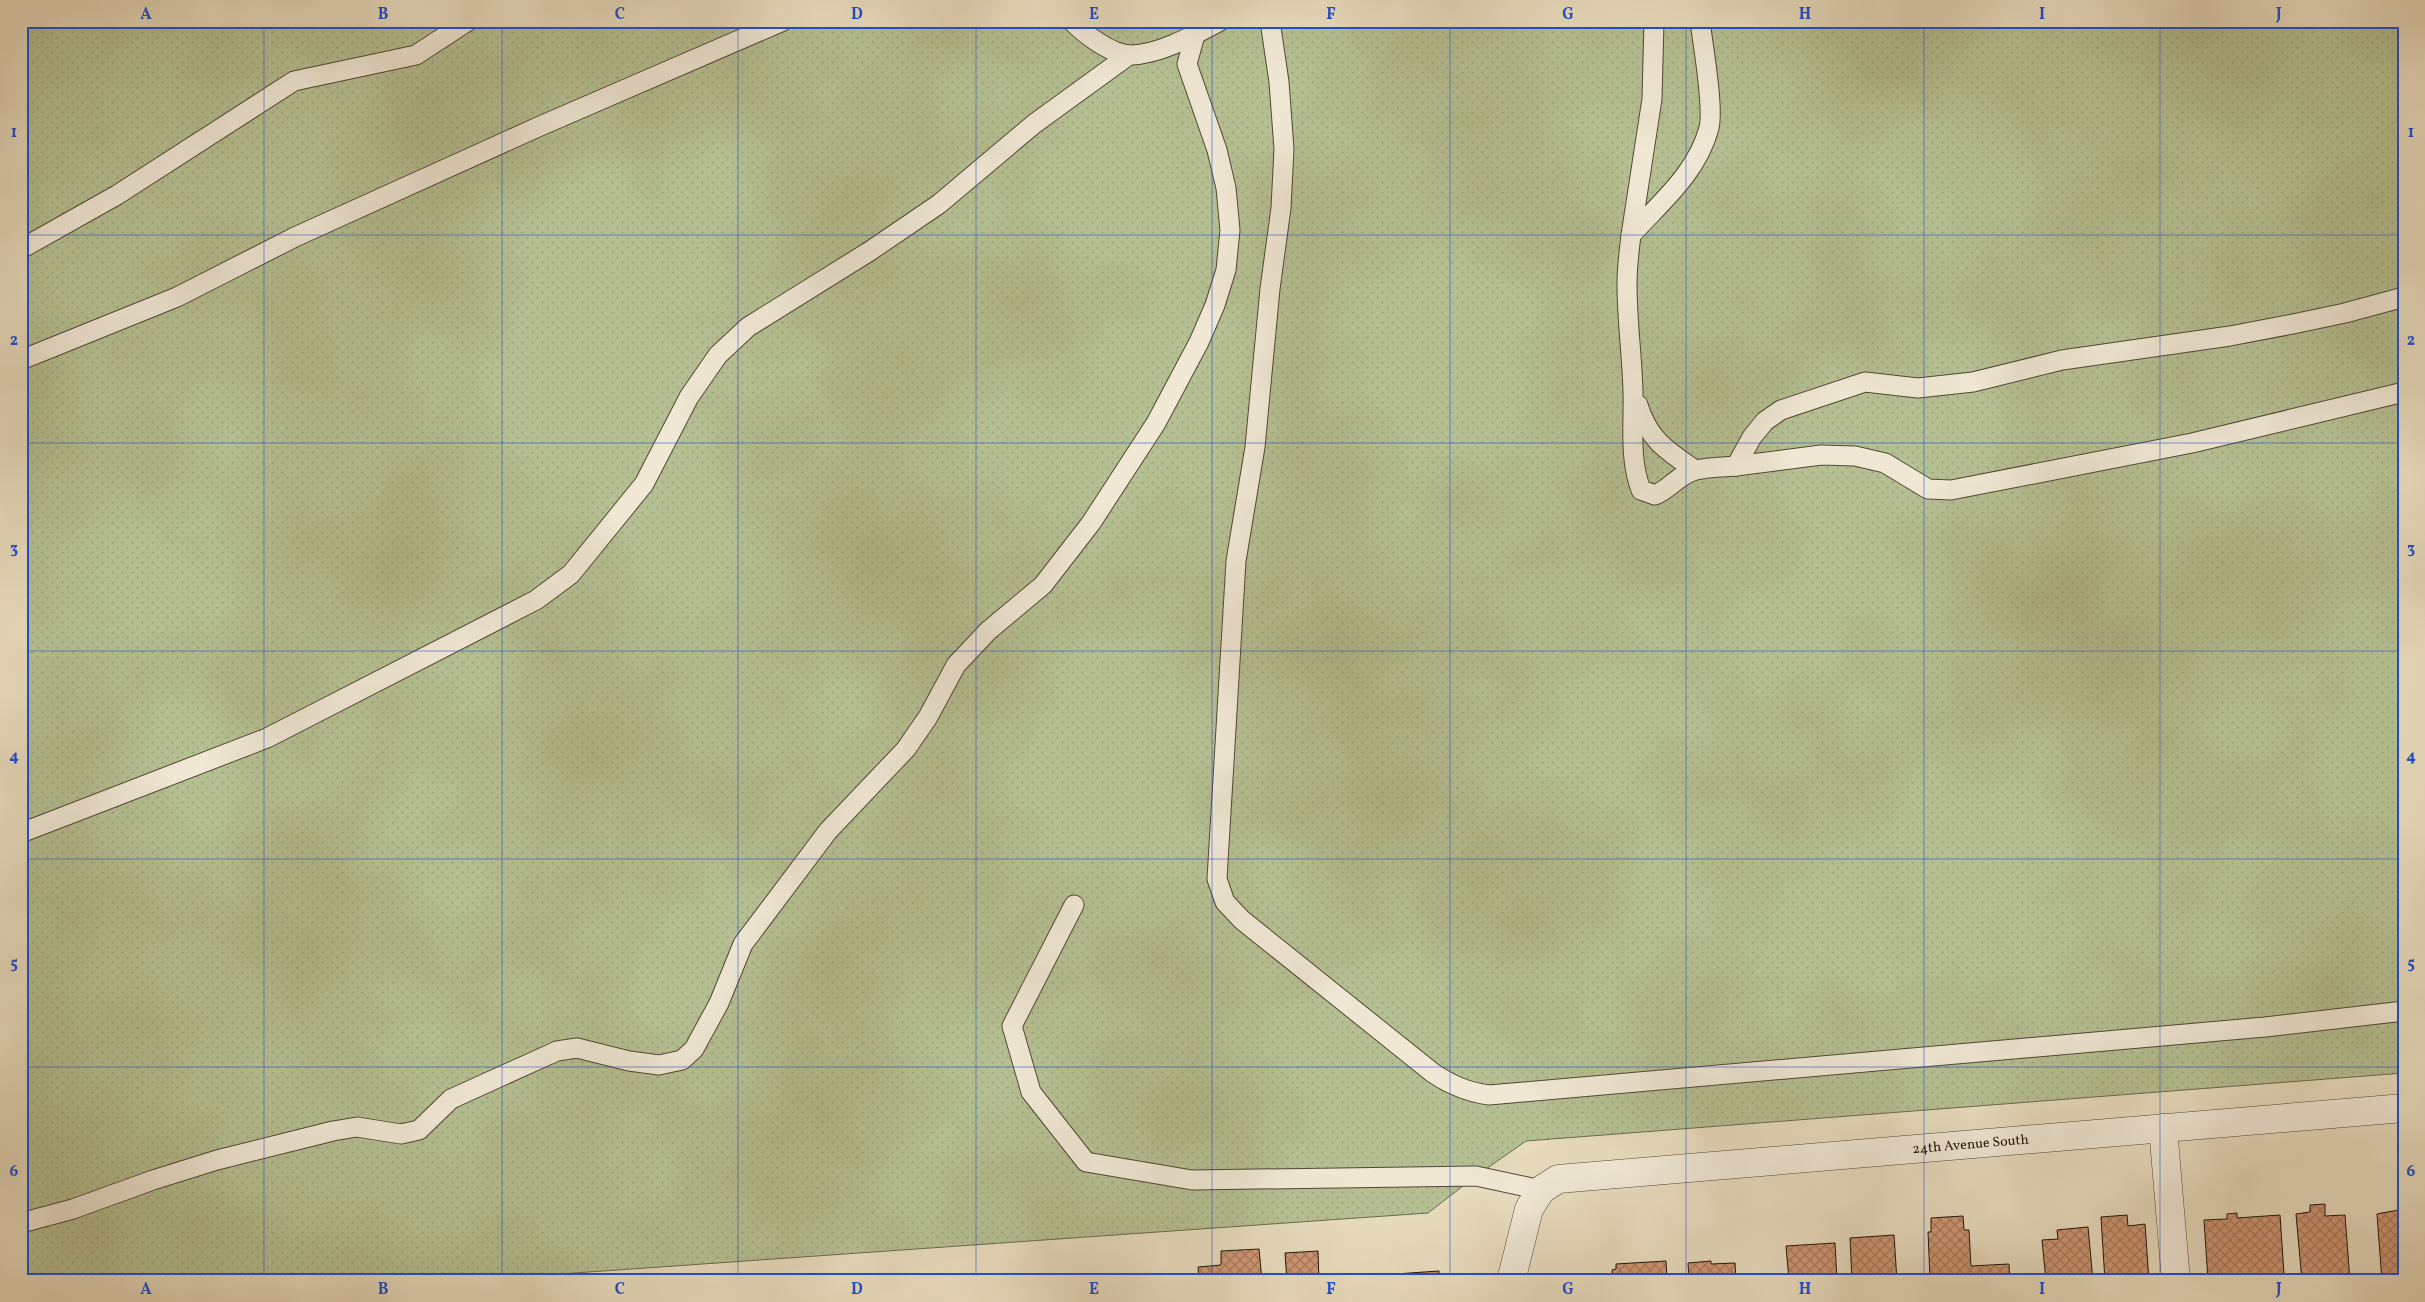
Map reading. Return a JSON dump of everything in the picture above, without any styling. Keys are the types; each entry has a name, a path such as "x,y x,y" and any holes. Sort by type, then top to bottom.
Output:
{"street":[{"name":"24th Avenue South","path":"1541,1190 1558,1178 2404,1108"},
{"path":"2163,1128 2176,1281"},
{"path":"1511,1281 1529,1209 1541,1190"}],"lane":[{"path":"21,249 117,195 294,81 416,54 468,21"},
{"path":"21,360 176,297 304,233 538,127 782,21"},
{"path":"1072,21 1091,39 1130,55"},
{"path":"21,833 267,738 536,600 571,574 644,484 689,397 718,355 748,326 870,251 939,204 1034,124 1130,55 1157,49 1195,35 1220,21"},
{"path":"1270,21 1279,82 1284,149 1281,198 1255,447 1236,561 1217,879 1225,902 1242,920 1433,1073 1454,1086 1472,1093 1489,1095 2265,1027 2404,1011"},
{"path":"1654,21 1652,99 1631,235 1627,292 1633,390 1634,450 1636,476 1641,490 1655,495 1666,490 1672,482 1695,470 1822,455 1855,456 1885,463 1928,488 1951,490 2192,443 2404,392"},
{"path":"1631,235 1678,187 1697,158 1709,127 1709,102 1700,21"},
{"path":"21,1223 73,1209 152,1180 217,1160 333,1131 357,1127 401,1134 418,1130 451,1098 557,1051 577,1048 629,1061 658,1065 682,1060 694,1049 718,1003 742,944 828,831 906,749 928,717 956,665 988,631 1043,585 1091,523 1156,423 1198,342 1215,305 1226,270 1230,230 1226,188 1217,150 1187,64 1195,35"},
{"path":"1736,466 1752,437 1765,422 1781,410 1865,382 1918,388 1973,382 2062,360 2230,336 2293,324 2345,313 2404,297"},
{"path":"1633,390 1644,425 1664,449 1672,466 1672,482"},
{"path":"1664,449 1695,470"},
{"path":"1074,905 1012,1026 1031,1092 1086,1162 1192,1180 1476,1176 1541,1190"}],"green space":[{"path":"21,21 2404,21 2404,1073 1526,1141 1428,1213 461,1281 21,1281"}],"building":[{"path":"2325,1204 2325,1216 2345,1215 2350,1281 2302,1281 2296,1214 2310,1212 2310,1205"},
{"path":"2404,1209 2404,1281 2382,1281 2377,1214"},
{"path":"2237,1213 2237,1218 2280,1215 2284,1274 2264,1275 2265,1281 2208,1280 2204,1220 2227,1219 2227,1214"},
{"path":"2127,1215 2128,1226 2145,1224 2149,1281 2105,1281 2101,1217"},
{"path":"1963,1216 1964,1230 1969,1230 1971,1266 2009,1264 2010,1281 1936,1281 1936,1277 1930,1278 1928,1232 1931,1232 1931,1218"},
{"path":"2088,1227 2093,1281 2046,1281 2042,1240 2058,1239 2057,1230"},
{"path":"1894,1235 1897,1281 1852,1281 1850,1238"},
{"path":"1835,1243 1837,1281 1789,1280 1786,1246"},
{"path":"1259,1249 1262,1281 1199,1281 1198,1267 1221,1265 1221,1251"},
{"path":"1318,1251 1319,1281 1287,1281 1285,1253"},
{"path":"1666,1261 1667,1281 1613,1281 1612,1270 1616,1269 1616,1264"},
{"path":"1711,1261 1711,1264 1735,1263 1736,1281 1689,1281 1688,1263"},
{"path":"1439,1271 1439,1281 1367,1281 1366,1276"}]}
